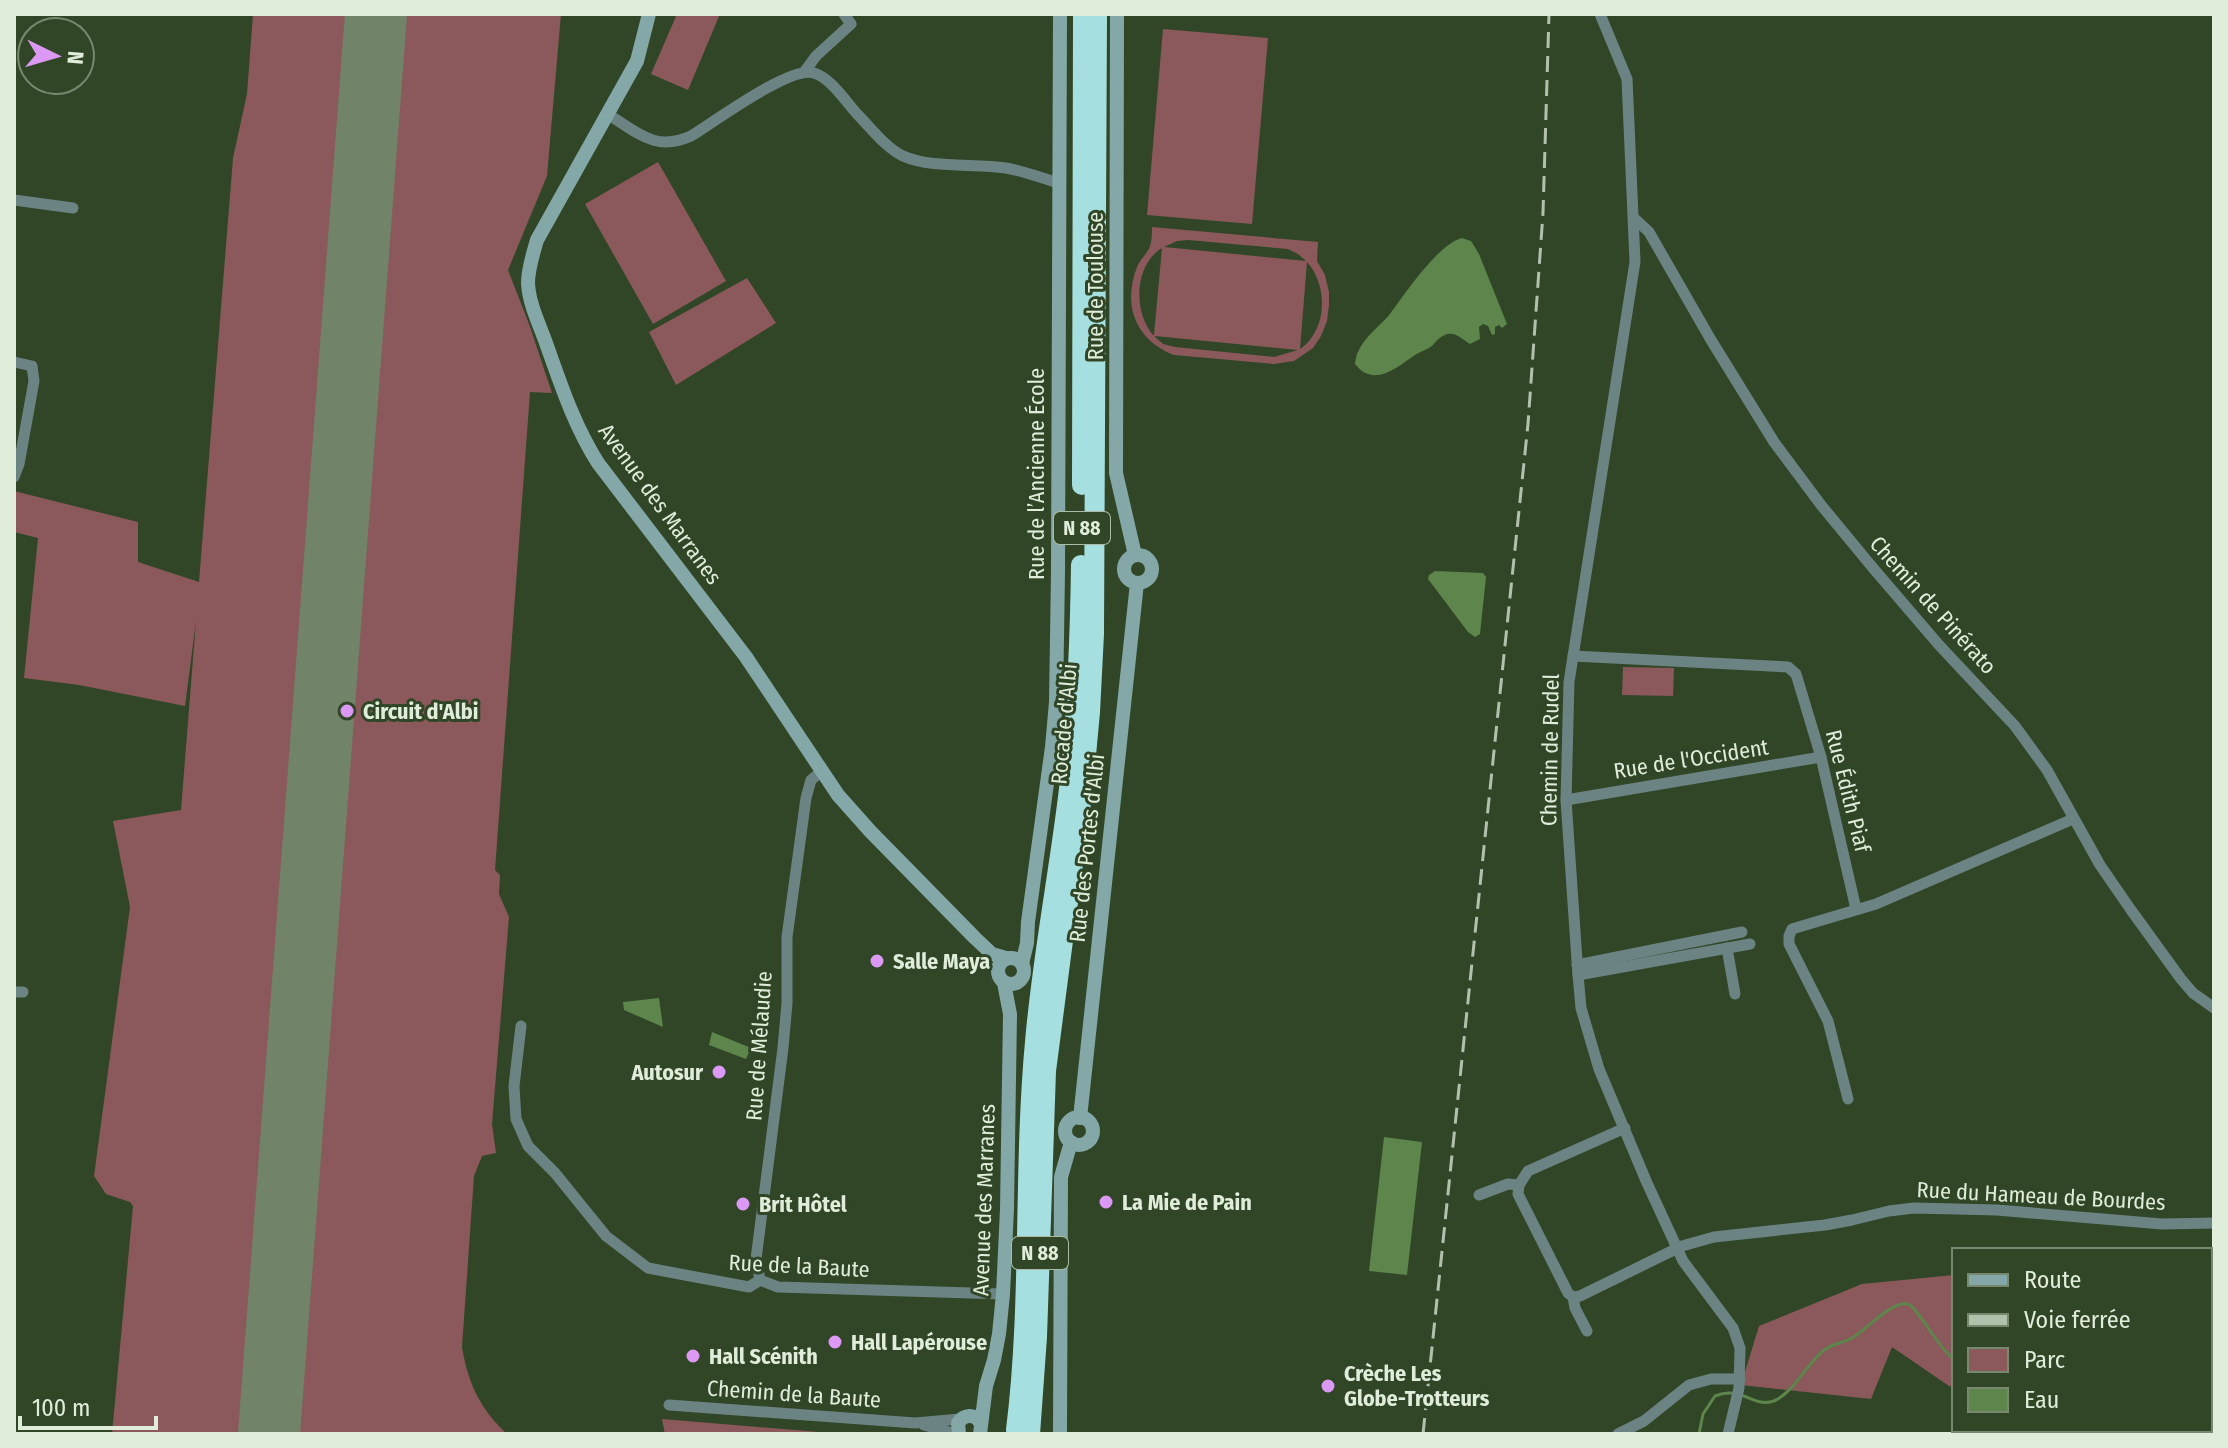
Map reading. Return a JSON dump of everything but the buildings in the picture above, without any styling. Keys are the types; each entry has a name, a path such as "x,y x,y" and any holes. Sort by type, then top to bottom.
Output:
{"highway":[{"name":"Rocade d'Albi","path":"1016,1434 1035,1039 1069,788 1080,637 1083,14"},
{"name":"Rocade d'Albi","path":"1030,1434 1037,1337 1046,1071 1083,787 1094,634 1097,14"},
{"path":"1042,1434 1046,1071"},
{"path":"1006,1434 1025,1290"}],"street":[{"name":"Avenue des Marranes","path":"649,14 637,61 537,240 528,279 530,298 580,434 627,502 746,657 838,795 870,831 1005,960 1024,972 1016,988 1010,1014"},
{"path":"805,71 816,56 851,24 844,14"},
{"name":"Rue de l’Ancienne École","path":"1005,960 1027,943 1056,702 1060,14"},
{"name":"Rue de Toulouse","path":"1117,14 1116,473 1135,555 1146,558 1152,569 1148,580 1137,583"},
{"name":"Chemin de Rudel","path":"1600,14 1627,79 1635,262 1569,682 1566,800 1581,1008 1599,1069 1683,1261 1733,1328 1740,1348 1739,1389 1728,1434"},
{"path":"609,115 653,142 677,142 772,85 805,71 816,73 828,82 901,156 919,161 1007,168 1059,183"},
{"path":"14,200 73,208"},
{"name":"Chemin de Pinérato","path":"1634,218 1649,232 1711,340 1782,453 1873,568 2015,726 2047,770 2100,865 2181,979 2193,993 2214,1008"},
{"path":"14,362 32,366 34,381 14,477"},
{"name":"Rue des Portes d'Albi","path":"1080,1118 1137,583"},
{"name":"Rue Édith Piaf","path":"1573,656 1788,667 1796,674 1821,757 1856,909"},
{"name":"Rue de l'Occident","path":"1566,800 1821,757"},
{"name":"Rue de Mélaudie","path":"760,1280 756,1259 783,1048 787,937 806,798 811,780 822,771"},
{"path":"1848,1099 1828,1021 1789,944 1792,929 1876,904 2073,819"},
{"path":"1578,970 1742,932"},
{"path":"1578,970 1750,944"},
{"path":"1727,948 1735,994"},
{"name":"Avenue des Marranes","path":"981,1429 986,1386 997,1347 1003,1294 1010,1014 1004,983 998,976 1005,960"},
{"path":"1004,983 1013,984 1021,980"},
{"name":"Rue de la Baute","path":"521,1026 514,1086 516,1119 528,1146 555,1173 606,1236 648,1268 749,1287 760,1280 778,1287 1003,1294"},
{"path":"1080,1118 1091,1124 1092,1137 1083,1145 1071,1142 1066,1135 1066,1126 1080,1118"},
{"path":"1587,1331 1573,1297 1568,1293 1518,1194 1519,1185 1528,1171 1625,1128"},
{"path":"1060,1434 1061,1177 1071,1142"},
{"path":"1479,1195 1508,1184 1519,1185"},
{"name":"Rue du Hameau de Bourdes","path":"1573,1297 1677,1247 1714,1237 1825,1225 1914,1208 1997,1210 2162,1224 2214,1223"},
{"path":"1618,1434 1644,1421 1689,1385 1711,1379 1739,1389"},
{"name":"Avenue des Marranes","path":"961,1426 986,1386"},
{"name":"Chemin de la Baute","path":"669,1405 961,1426"},
{"path":"961,1426 976,1417 981,1429"}],"green space":[{"name":"Circuit d'Albi","path":"253,14 356,14 343,173 385,176 398,14 561,14 547,176 508,270 552,393 530,392 495,870 500,875 499,894 509,917 492,1124 496,1153 482,1156 474,1176 462,1347 477,1395 489,1415 507,1434 112,1434 133,1206 130,1202 106,1194 94,1176 130,907 113,821 181,810 196,621 185,706 79,685 24,678 38,538 14,532 14,491 138,522 138,562 199,582 233,158 247,94"},
{"path":"677,14 720,14 688,90 651,74"},
{"path":"1163,29 1268,38 1252,224 1147,215"},
{"path":"658,162 726,281 653,324 585,204"},
{"path":"1152,227 1318,242 1317,261 1325,275 1329,305 1327,321 1313,348 1294,361 1274,364 1174,355 1161,349 1142,331 1132,308 1131,295 1137,267 1150,246","holes":["1177,241 1288,249 1306,261 1164,247","1162,248 1154,335 1146,325 1140,301 1142,277 1153,256","1307,262 1319,283 1322,307 1316,331 1300,349","1155,336 1298,350 1274,357 1163,344"]},
{"path":"747,278 776,323 676,385 649,332"},
{"path":"1623,667 1674,668 1673,696 1622,695"},
{"path":"1952,1275 1952,1387 1892,1347 1871,1399 1741,1385 1759,1326 1862,1284"},
{"path":"662,1419 843,1434 665,1434"}],"water":[{"path":"1462,238 1471,241 1479,254 1507,324 1502,328 1499,325 1495,327 1495,334 1492,335 1488,326 1483,324 1479,327 1480,339 1470,344 1455,335 1444,335 1430,347 1385,373 1370,375 1362,371 1355,364 1364,341 1390,314 1433,259"},
{"path":"1435,571 1483,573 1486,577 1480,634 1475,637 1468,632 1428,579"},
{"path":"659,998 663,1027 624,1010 623,1002"},
{"path":"712,1032 751,1048 746,1059 709,1045"},
{"path":"1384,1137 1422,1142 1407,1275 1369,1271"}],"waterway":[{"path":"1699,1434 1703,1414 1715,1396 1734,1393 1763,1402 1778,1399 1824,1350 1852,1338 1886,1311 1901,1304 1912,1306 1952,1357"}],"runway":[{"path":"269,1434 376,14"}],"railway":[{"path":"1423,1434 1528,424 1543,213 1549,14"}],"place":[{"name":"Circuit d'Albi","path":"347,711"},
{"name":"Salle Maya","path":"877,961"},
{"name":"Autosur","path":"719,1072"},
{"name":"La Mie de Pain","path":"1106,1202"},
{"name":"Brit Hôtel","path":"743,1204"},
{"name":"Hall Lapérouse","path":"835,1342"},
{"name":"Hall Scénith","path":"693,1356"},
{"name":"Crèche Les Globe-Trotteurs","path":"1328,1386"}]}
